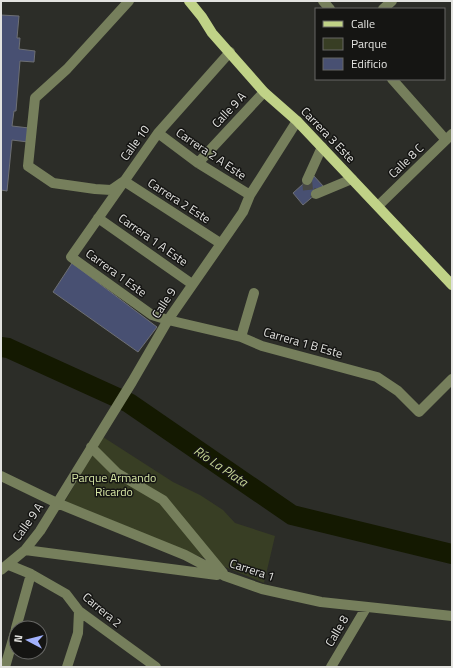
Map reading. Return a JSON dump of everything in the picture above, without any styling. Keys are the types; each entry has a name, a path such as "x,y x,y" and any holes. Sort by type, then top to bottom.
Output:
{"main road":[{"name":"Carrera 3 Este","path":"188,1 202,17 212,33 264,92 297,121 452,285"}],"street":[{"path":"124,181 112,190 53,183 28,166 35,98 67,69 129,1"},
{"path":"384,8 392,1"},
{"name":"Calle 10","path":"71,257 158,133 230,52"},
{"path":"393,80 449,137"},
{"name":"Calle 9 A","path":"198,163 264,92"},
{"name":"Calle 9","path":"57,503 132,382 168,320 220,243 243,212 250,195 297,121"},
{"name":"Carrera 2 A Este","path":"158,133 198,163 250,195"},
{"name":"Calle 8 C","path":"378,206 449,137"},
{"path":"307,180 322,147"},
{"path":"316,194 352,179"},
{"name":"Carrera 2 Este","path":"124,181 220,243"},
{"name":"Carrera 1 A Este","path":"98,218 192,284"},
{"name":"Carrera 1 Este","path":"71,257 152,315 168,320"},
{"path":"241,337 254,293"},
{"name":"Carrera 1 B Este","path":"168,320 241,337 262,346 376,377 398,391 419,412 452,379"},
{"path":"91,447 117,473 163,500 225,576"},
{"name":"Carrera 1","path":"1,476 57,503 185,555 225,576 262,589 322,602 366,608 452,616"},
{"name":"Calle 9 A","path":"5,568 25,550 57,503"},
{"path":"25,550 225,576"},
{"name":"Carrera 2","path":"5,568 31,574 66,594 79,611 156,667"},
{"path":"18,620 31,574"},
{"name":"Calle 8","path":"331,667 366,608"},
{"path":"67,667 78,633 79,611"},
{"path":"5,667 8,656"}],"green space":[{"name":"Parque Armando Ricardo","path":"103,437 173,482 200,495 223,510 235,523 275,536 264,583 65,501"}],"building":[{"path":"1,15 19,16 17,38 20,38 19,49 35,51 34,62 20,61 16,111 14,111 12,126 29,128 28,142 12,140 7,191 1,190"},
{"path":"313,175 324,187 303,205 293,193"},
{"path":"72,263 157,327 138,352 53,292"}],"waterway":[{"name":"Río La Plata","path":"1,347 8,348 129,403 292,515 452,554"}],"tunnel":[{"path":"307,180 308,190 316,194"}]}
